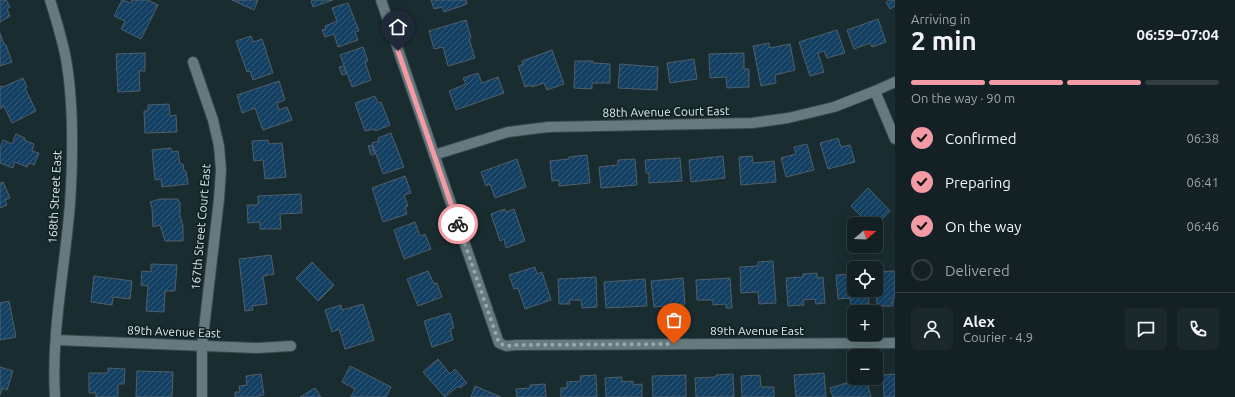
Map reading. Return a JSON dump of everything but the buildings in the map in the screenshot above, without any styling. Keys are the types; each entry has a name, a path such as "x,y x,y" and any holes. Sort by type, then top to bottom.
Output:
{"street":[{"name":"168th Street East","path":"50,0 60,32 66,60 71,107 70,203 56,340 54,382 55,397"},
{"path":"381,0 434,155"},
{"name":"167th Street Court East","path":"193,62 213,120 219,146 221,170 202,346 202,397"},
{"name":"88th Avenue Court East","path":"434,155 508,132 548,127 752,123 788,118 834,107 895,82"},
{"path":"875,91 895,139"},
{"name":"89th Avenue East","path":"434,155 499,343 506,346 895,343"},
{"name":"89th Avenue East","path":"56,340 258,348 291,346"}],"way so far":[{"path":"458,224 499,343 506,346 674,344"}],"route":[{"path":"398,51 458,224"}]}
